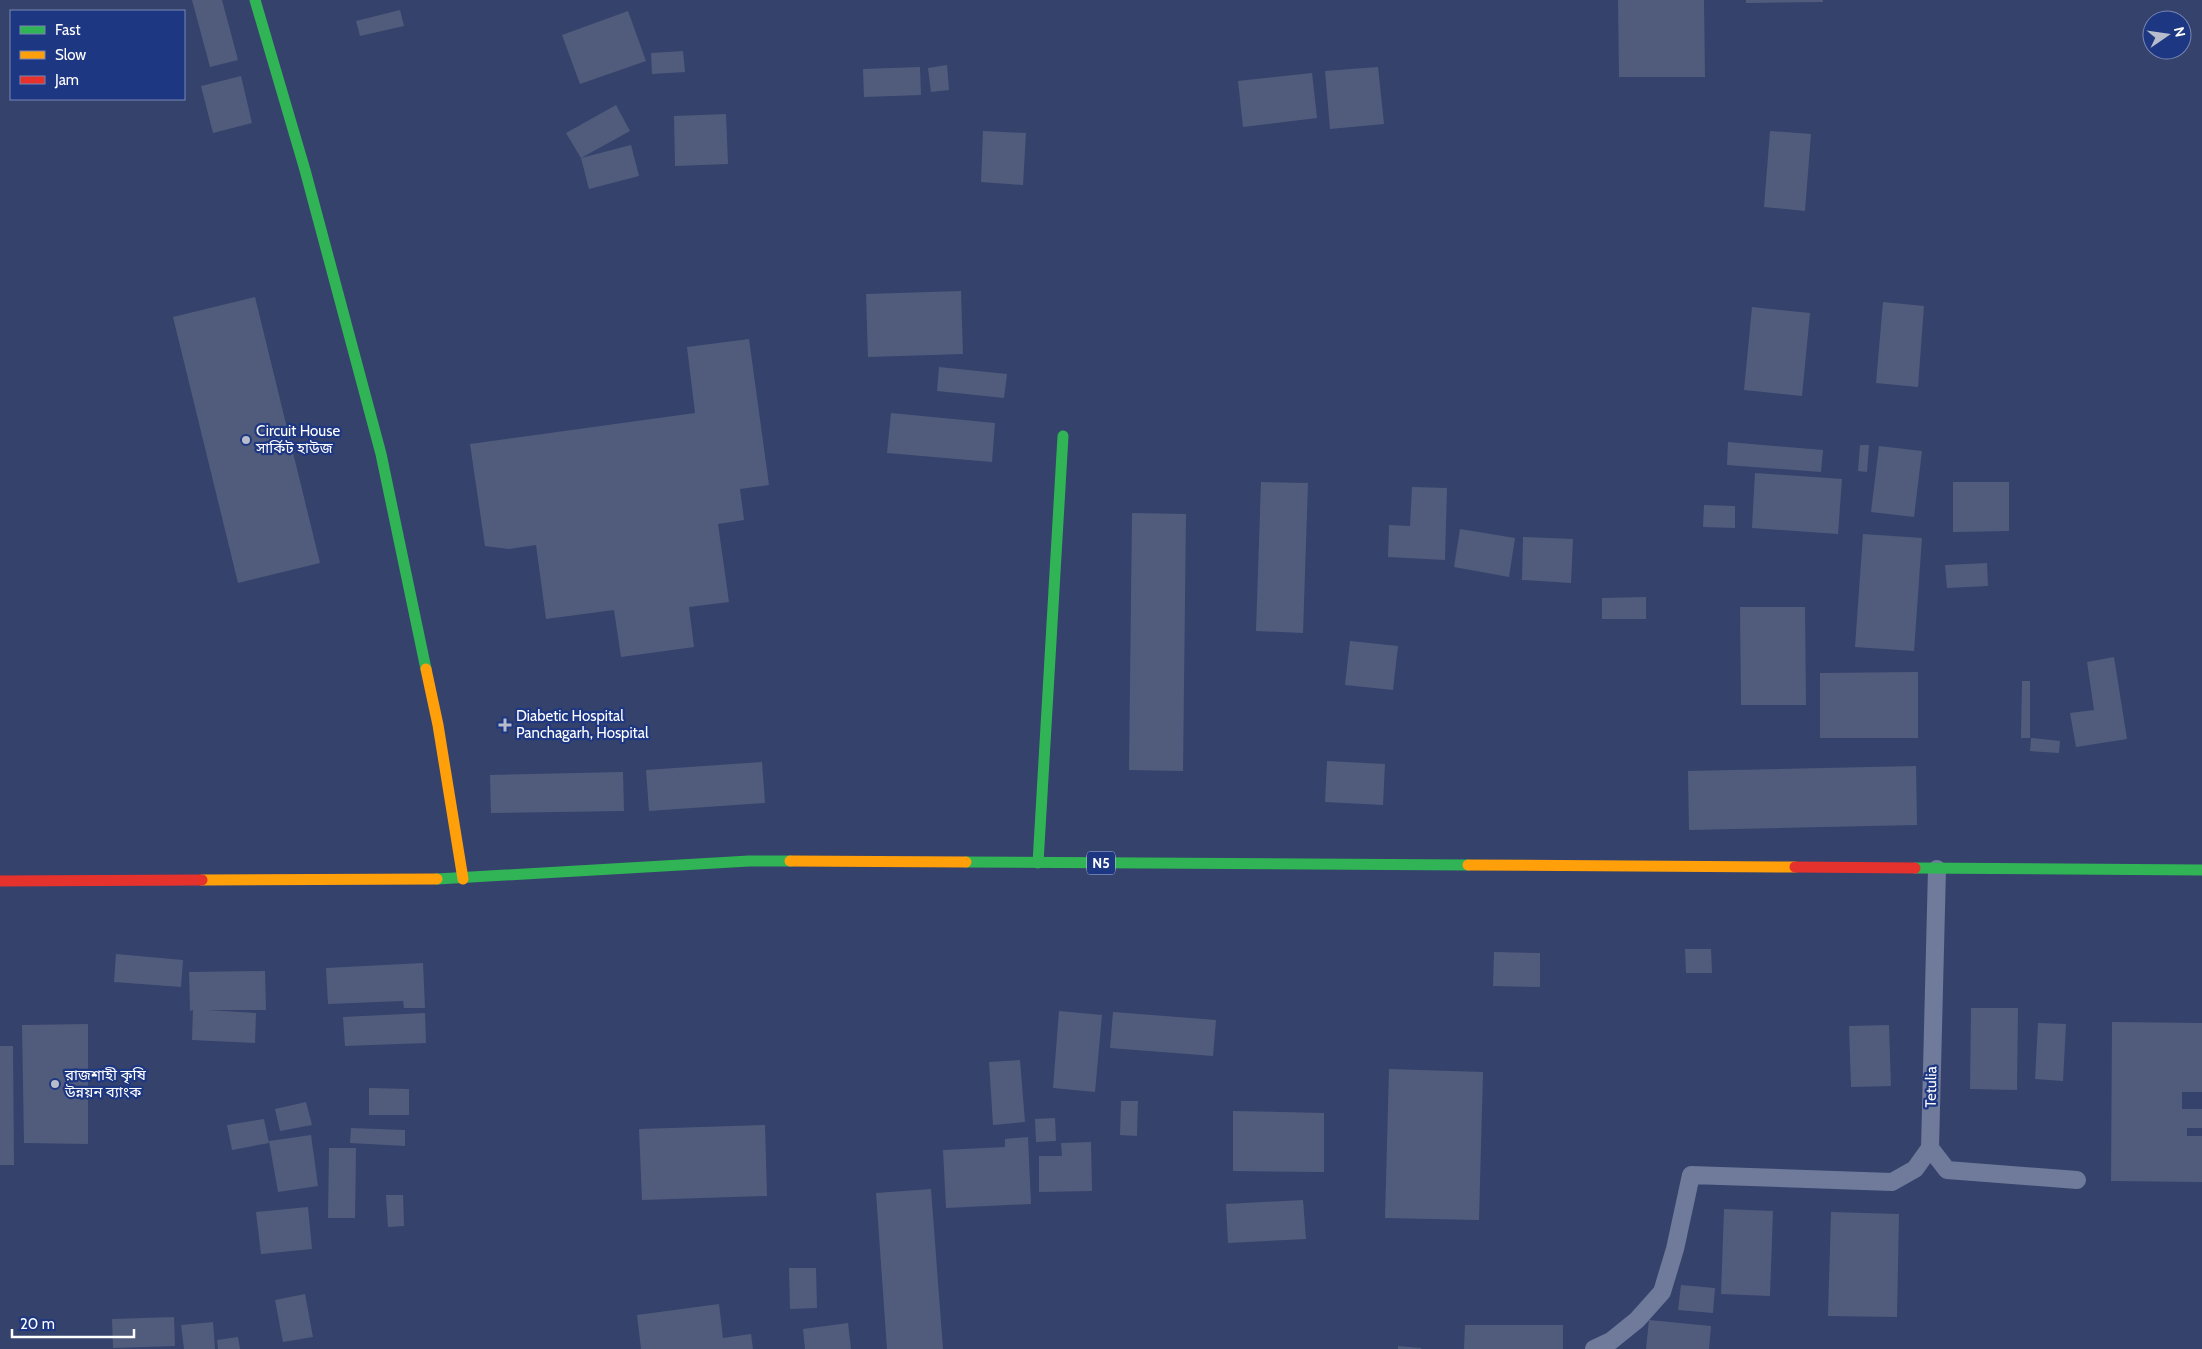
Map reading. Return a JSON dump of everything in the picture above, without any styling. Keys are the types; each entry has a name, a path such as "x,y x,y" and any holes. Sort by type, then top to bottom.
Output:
{"main road":[{"path":"255,0 305,170 381,454 438,724 462,879"},
{"path":"1038,863 1063,436"},
{"name":"N5","path":"0,881 462,879 749,861 2202,870"}],"lane":[{"name":"Tetulia","path":"1930,1148 1936,869"},
{"path":"1594,1349 1612,1341 1637,1320 1662,1292 1675,1249 1691,1175 1892,1182 1915,1169 1930,1148 1947,1170 2077,1180"}],"building":[{"path":"192,0 222,0 238,60 210,67"},
{"path":"1618,0 1704,0 1705,77 1619,77"},
{"path":"1746,0 1823,0 1823,2 1746,3"},
{"path":"400,10 404,26 360,36 356,21"},
{"path":"628,11 646,61 580,84 562,35"},
{"path":"683,51 685,72 652,74 651,53"},
{"path":"947,65 949,90 931,92 928,68"},
{"path":"920,67 921,95 864,97 863,69"},
{"path":"1378,67 1384,124 1330,129 1325,71"},
{"path":"1312,73 1317,118 1243,127 1238,81"},
{"path":"241,76 252,123 213,133 201,86"},
{"path":"616,105 630,131 581,158 566,133"},
{"path":"726,114 728,164 675,166 674,116"},
{"path":"983,131 1026,133 1023,185 981,182"},
{"path":"1770,131 1811,134 1805,211 1764,207"},
{"path":"631,145 639,176 589,189 581,158"},
{"path":"961,291 963,354 868,357 866,294"},
{"name":"Circuit House সার্কিট হাউজ","path":"255,297 320,563 238,583 173,317"},
{"path":"1883,302 1924,306 1918,387 1876,383"},
{"path":"1752,307 1810,313 1802,396 1744,390"},
{"path":"749,339 769,485 740,489 744,520 718,524 729,602 689,607 694,647 621,657 614,610 546,619 536,545 509,549 485,546 470,444 695,413 687,347"},
{"path":"939,367 1007,374 1004,398 937,391"},
{"path":"891,413 995,423 992,462 887,453"},
{"path":"1728,442 1823,450 1821,472 1727,465"},
{"path":"1860,445 1869,445 1867,472 1858,471"},
{"path":"1879,446 1922,451 1914,517 1871,512"},
{"path":"1755,473 1842,479 1838,534 1752,528"},
{"path":"1261,482 1308,483 1303,633 1256,631"},
{"path":"1953,482 2009,482 2009,531 1953,532"},
{"path":"1412,487 1447,488 1445,560 1388,557 1389,525 1410,526"},
{"path":"1704,505 1735,506 1735,528 1703,527"},
{"path":"1132,513 1186,514 1183,771 1129,770"},
{"path":"1460,529 1515,538 1509,577 1454,567"},
{"path":"1863,534 1922,538 1914,651 1855,647"},
{"path":"1523,537 1573,539 1571,583 1522,580"},
{"path":"1987,563 1988,586 1947,588 1945,565"},
{"path":"1646,597 1646,619 1602,619 1602,598"},
{"path":"1740,607 1805,607 1806,705 1741,705"},
{"path":"1350,641 1398,646 1393,690 1345,685"},
{"path":"2114,657 2127,739 2076,747 2070,713 2094,710 2087,662"},
{"path":"1918,672 1918,738 1820,738 1820,673"},
{"path":"2022,681 2030,681 2030,738 2021,738"},
{"path":"2031,738 2060,741 2059,753 2030,751"},
{"path":"1327,761 1385,764 1383,805 1325,802"},
{"path":"762,762 765,803 649,811 646,770"},
{"path":"1916,766 1917,825 1689,830 1688,771"},
{"path":"623,772 624,811 491,813 490,775"},
{"path":"1685,949 1711,949 1712,973 1686,973"},
{"path":"1494,952 1540,953 1540,987 1493,986"},
{"path":"116,954 183,960 181,987 114,982"},
{"path":"423,963 425,1008 404,1008 403,1001 328,1004 326,968"},
{"path":"265,971 266,1010 207,1010 256,1013 255,1043 192,1040 193,1010 190,1011 189,972"},
{"path":"1971,1008 2018,1008 2017,1090 1970,1089"},
{"path":"1059,1011 1102,1015 1095,1092 1053,1088"},
{"path":"1113,1012 1216,1020 1213,1056 1110,1048"},
{"path":"425,1013 426,1043 345,1046 343,1017"},
{"path":"2112,1022 2202,1023 2202,1092 2182,1092 2182,1109 2202,1109 2202,1128 2187,1128 2187,1136 2202,1136 2202,1182 2111,1181"},
{"path":"2038,1023 2066,1024 2063,1081 2035,1079"},
{"name":"রাজশাহী কৃষি উন্নয়ন ব্যাংক","path":"88,1024 88,1144 24,1143 22,1025"},
{"path":"1889,1025 1891,1086 1851,1087 1849,1026"},
{"path":"0,1046 13,1046 14,1165 0,1165"},
{"path":"1020,1060 1025,1122 993,1125 989,1062"},
{"path":"1389,1069 1483,1072 1479,1220 1385,1218"},
{"path":"369,1088 409,1089 409,1115 369,1115"},
{"path":"1121,1101 1138,1101 1137,1136 1120,1135"},
{"path":"306,1102 312,1125 280,1131 275,1109"},
{"path":"1233,1111 1324,1113 1324,1172 1233,1171"},
{"path":"1055,1118 1056,1141 1036,1142 1035,1119"},
{"path":"264,1119 269,1143 232,1150 227,1125"},
{"path":"765,1125 767,1196 642,1200 639,1129"},
{"path":"351,1128 405,1130 405,1146 350,1143"},
{"path":"311,1135 318,1186 278,1192 269,1141"},
{"path":"1028,1137 1031,1204 946,1208 943,1150 1005,1147 1005,1139"},
{"path":"1091,1142 1092,1191 1039,1192 1039,1156 1062,1156 1061,1143"},
{"path":"329,1148 356,1148 355,1218 328,1218"},
{"path":"931,1189 943,1349 887,1349 876,1193"},
{"path":"386,1195 403,1195 404,1226 388,1227"},
{"path":"1303,1200 1306,1239 1228,1243 1226,1204"},
{"path":"308,1207 312,1249 261,1254 256,1212"},
{"path":"1724,1209 1773,1211 1770,1296 1721,1294"},
{"path":"1831,1212 1899,1214 1897,1317 1828,1316"},
{"path":"789,1268 816,1268 817,1308 790,1309"},
{"path":"1681,1285 1715,1288 1713,1313 1678,1310"},
{"path":"305,1294 313,1337 283,1342 275,1300"},
{"path":"719,1304 723,1338 751,1334 753,1349 641,1349 637,1315"},
{"path":"174,1317 175,1346 113,1348 112,1319"},
{"path":"1649,1320 1711,1326 1709,1349 1646,1349"},
{"path":"213,1322 215,1349 184,1349 181,1325"},
{"path":"848,1323 851,1349 805,1349 803,1329"},
{"path":"1465,1325 1563,1325 1563,1349 1464,1349"},
{"path":"238,1337 240,1349 218,1349 217,1340"},
{"path":"1398,1346 1421,1348 1421,1349 1398,1349"}],"traffic: fast":[{"path":"255,0 305,170 381,454 426,669"},
{"path":"1038,863 1063,436"},
{"path":"437,879 749,861 790,861"},
{"path":"966,862 1468,865"},
{"path":"1915,868 2202,870"}],"traffic: slow":[{"path":"426,669 438,725 463,879"},
{"path":"790,861 966,862"},
{"path":"1468,865 1795,867"},
{"path":"202,880 437,879"}],"traffic: jam":[{"path":"1795,867 1915,868"},
{"path":"0,881 202,880"}],"place":[{"name":"Circuit House সার্কিট হাউজ","path":"246,440"},
{"name":"Diabetic Hospital Panchagarh, Hospital","path":"505,725"},
{"name":"রাজশাহী কৃষি উন্নয়ন ব্যাংক","path":"55,1084"}]}
